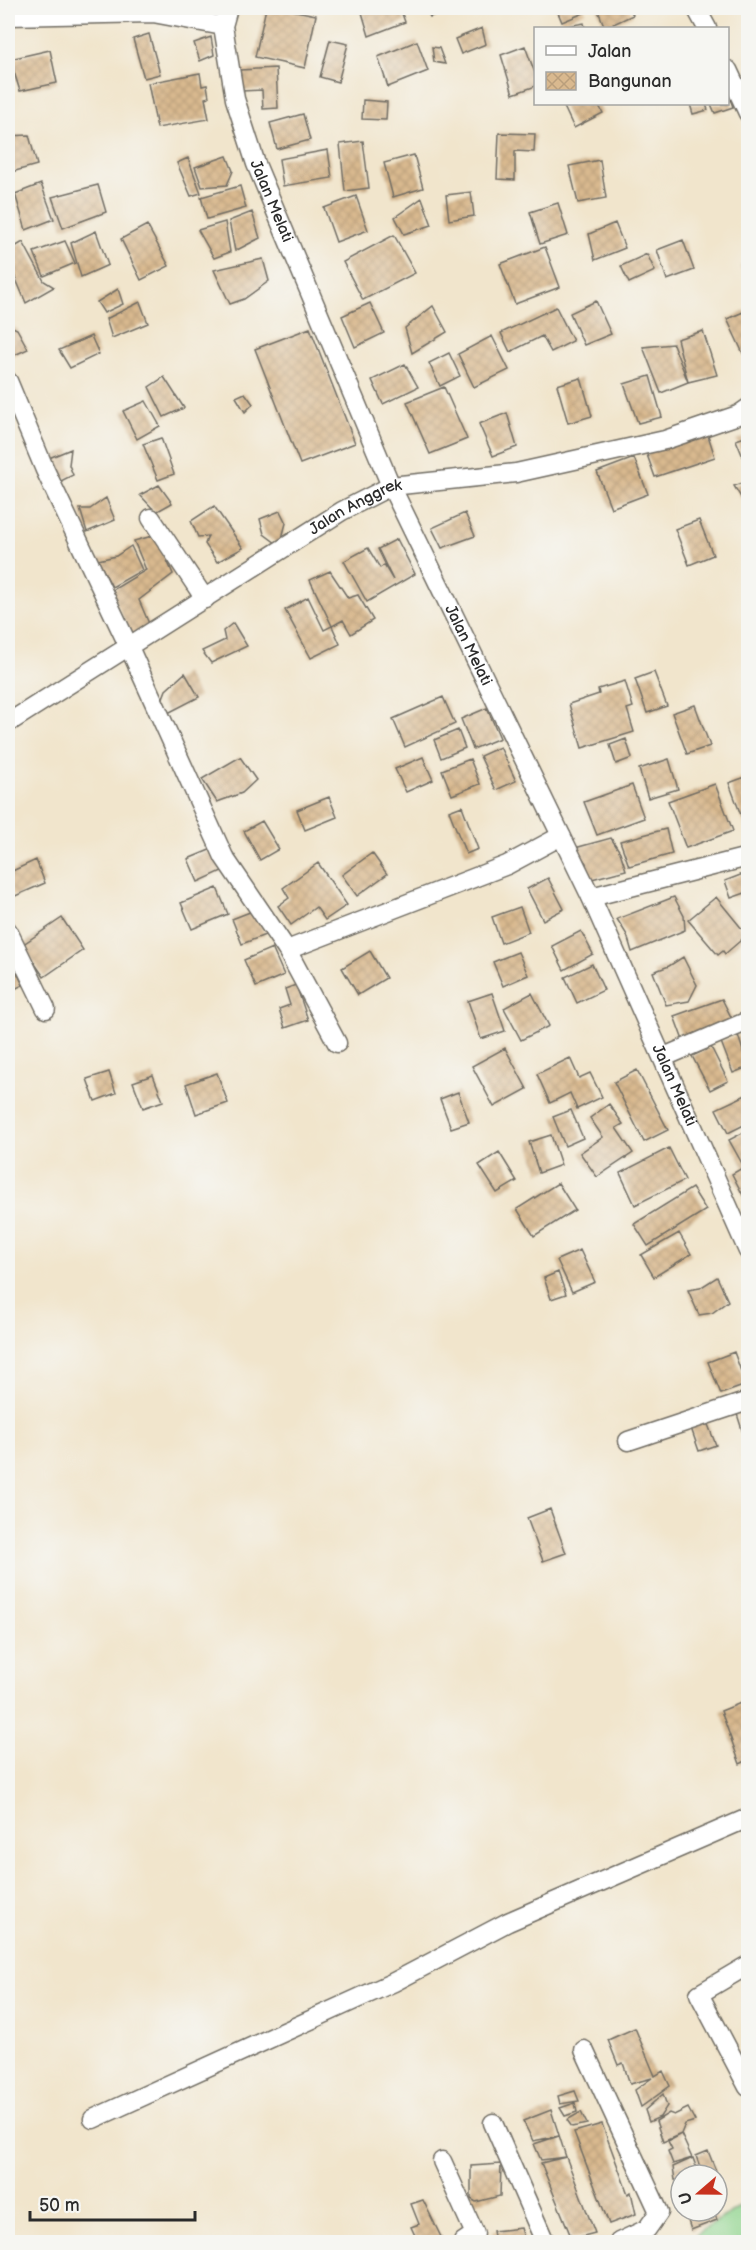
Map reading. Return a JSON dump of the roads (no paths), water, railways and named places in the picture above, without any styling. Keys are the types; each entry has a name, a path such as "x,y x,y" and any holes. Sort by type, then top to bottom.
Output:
{"street":[{"path":"696,8 706,27"},
{"path":"8,16 153,13 226,17"},
{"name":"Jalan Melati","path":"226,17 235,99 256,164 391,486 591,897 664,1057 748,1251"},
{"path":"729,72 748,113"},
{"path":"8,381 45,470 129,647 224,857 287,950 337,1043"},
{"name":"Jalan Anggrek","path":"8,723 342,511 391,486 516,473 665,440 738,415 748,408"},
{"path":"151,518 205,599"},
{"path":"287,950 507,865 561,836"},
{"path":"591,897 748,857"},
{"path":"8,931 46,1009"},
{"path":"664,1057 748,1021"},
{"path":"628,1441 748,1401"},
{"path":"93,2119 394,1982 508,1922 748,1818"},
{"path":"748,1965 699,1994 748,2087"},
{"path":"584,2050 659,2212 647,2229 620,2242"},
{"path":"493,2123 545,2242"},
{"path":"442,2161 475,2235 463,2242"}]}
